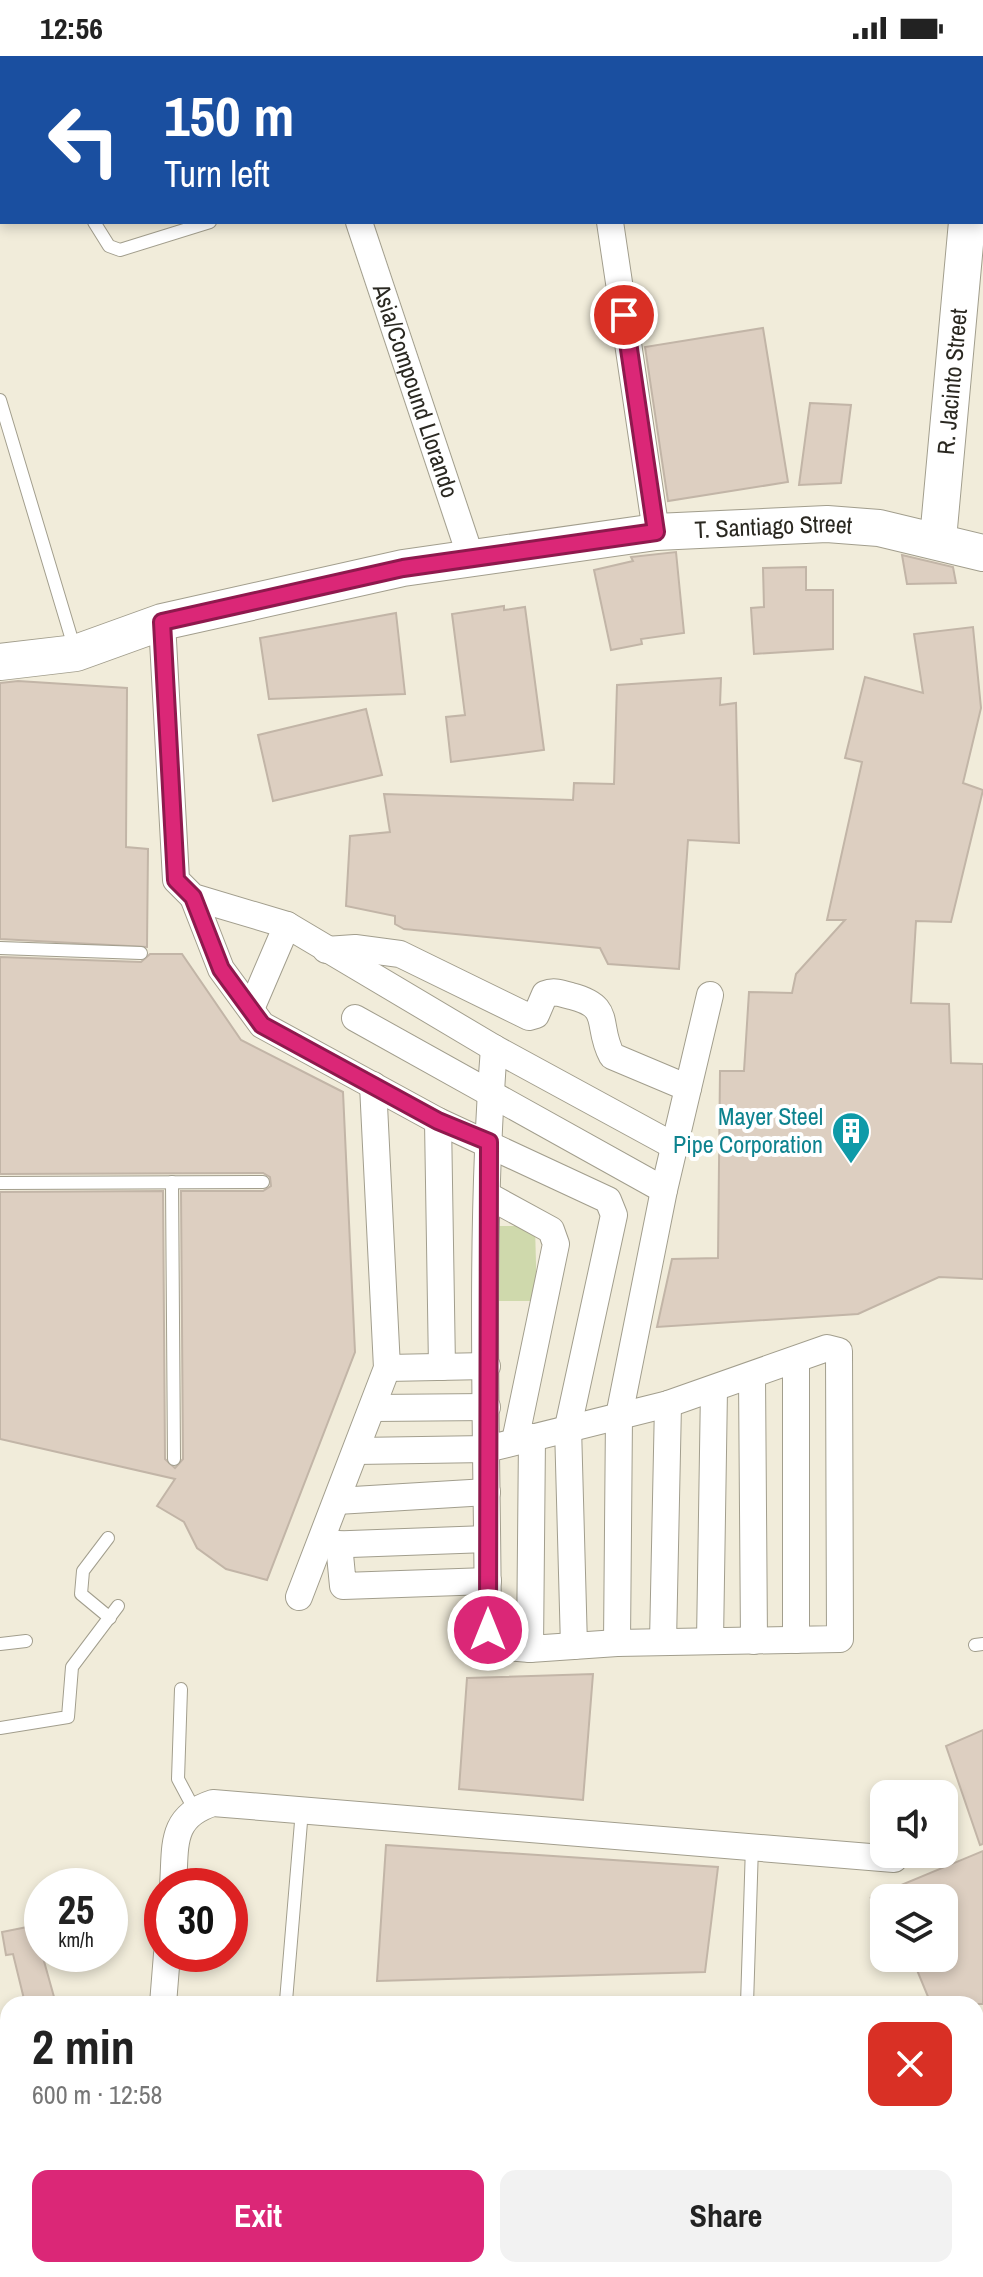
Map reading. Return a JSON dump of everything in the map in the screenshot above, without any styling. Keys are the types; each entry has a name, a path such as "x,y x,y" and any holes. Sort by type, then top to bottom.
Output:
{"main road":[{"name":"R. Jacinto Street","path":"938,539 967,224"},
{"name":"T. Santiago Street","path":"0,662 76,653 162,622 403,568 656,532 827,524 879,528 938,539 983,553"}],"street":[{"name":"Asia/Compound Llorando","path":"360,224 471,558"},
{"path":"610,224 656,532"},
{"path":"162,622 176,880 193,897 221,969 262,1025 438,1121 489,1142 608,1200 614,1215 568,1427 574,1646"},
{"path":"193,897 287,925 494,1048 674,1146"},
{"path":"251,1009 287,925"},
{"path":"326,950 355,948 400,954 529,1017 536,1015 545,994 552,991 594,1002 599,1008 612,1056 688,1088"},
{"path":"617,1643 619,1416 664,1190 710,995"},
{"path":"355,1018 664,1190"},
{"path":"356,1451 487,1449 668,1404 827,1348 839,1351 840,1639 617,1643 530,1649 506,1647 488,1630 487,1539 487,1449 487,1407 487,1366 487,1195 494,1048"},
{"path":"299,1597 329,1544 337,1501 387,1368 373,1085"},
{"path":"438,1121 442,1367"},
{"path":"487,1195 551,1230 556,1244 524,1439 530,1649"},
{"path":"796,1361 796,1640"},
{"path":"387,1368 487,1366"},
{"path":"752,1376 754,1641"},
{"path":"710,1641 714,1389"},
{"path":"663,1642 668,1404"},
{"path":"373,1408 487,1407"},
{"path":"337,1501 487,1492"},
{"path":"329,1544 487,1539"},
{"path":"329,1544 343,1586 488,1581"},
{"path":"175,1868 178,1828 194,1809 213,1803 870,1857"},
{"path":"164,1996 166,1972"},
{"path":"0,2046 0,2206"}],"lane":[{"path":"95,224 109,246 120,250 204,224"},
{"path":"0,400 76,653"},
{"path":"0,948 141,953"},
{"path":"172,1182 174,1459"},
{"path":"0,1183 263,1182"},
{"path":"108,1538 83,1571 81,1594 110,1618"},
{"path":"0,1728 68,1717 72,1667 118,1606"},
{"path":"0,1644 26,1641"},
{"path":"181,1689 178,1779 194,1809"},
{"path":"286,1996 302,1810"},
{"path":"747,1996 752,1846"}],"green space":[{"path":"497,1226 535,1226 537,1301 498,1301"}],"building":[{"path":"763,328 788,482 668,501 645,347"},
{"path":"810,403 851,405 841,483 799,485"},
{"path":"676,552 684,633 641,639 642,644 611,650 594,570 633,561 631,557"},
{"path":"902,555 953,567 956,583 907,584"},
{"path":"806,567 806,590 833,590 833,649 754,654 751,608 764,607 763,568"},
{"path":"504,606 504,610 525,607 544,750 451,762 446,717 465,715 452,614"},
{"path":"396,613 405,694 269,699 260,638"},
{"name":"Mayer Steel Pipe Corporation","path":"973,627 981,708 963,783 983,790 951,922 916,921 911,1003 949,1004 951,1063 983,1064 983,1279 939,1277 858,1314 657,1327 672,1259 718,1258 720,1071 744,1071 749,992 792,993 796,974 845,920 827,920 862,762 845,758 865,677 923,693 914,634"},
{"path":"721,678 720,705 736,703 739,843 688,840 679,969 608,964 600,948 404,929 395,924 395,916 346,906 350,836 390,832 384,794 573,800 574,783 614,784 617,685"},
{"path":"18,681 127,688 126,847 148,849 147,947 0,939 0,683"},
{"path":"366,709 382,775 273,801 258,735"},
{"path":"150,954 182,954 241,1040 343,1092 355,1352 267,1580 226,1569 197,1548 184,1522 157,1506 175,1479 0,1439 0,1192 163,1191 165,1459 175,1468 183,1459 181,1191 263,1191 271,1186 270,1177 263,1173 0,1174 0,957 141,962"},
{"path":"593,1674 583,1800 459,1789 467,1678"},
{"path":"983,1730 983,1844 980,1845 946,1746"},
{"path":"386,1845 718,1867 705,1972 377,1981"},
{"path":"983,1851 983,1996 928,1996 918,1972 958,1972 958,1884 904,1884 942,1868 958,1868 958,1861"},
{"path":"24,1928 24,1972 47,1972 54,1996 23,1996 13,1954 6,1955 2,1932"}],"place":[{"name":"Mayer Steel Pipe Corporation","path":"851,1165"}],"route":[{"path":"488,1630 489,1142 438,1121 262,1025 221,969 193,897 176,880 162,622 403,568 656,532 624,315"}]}
